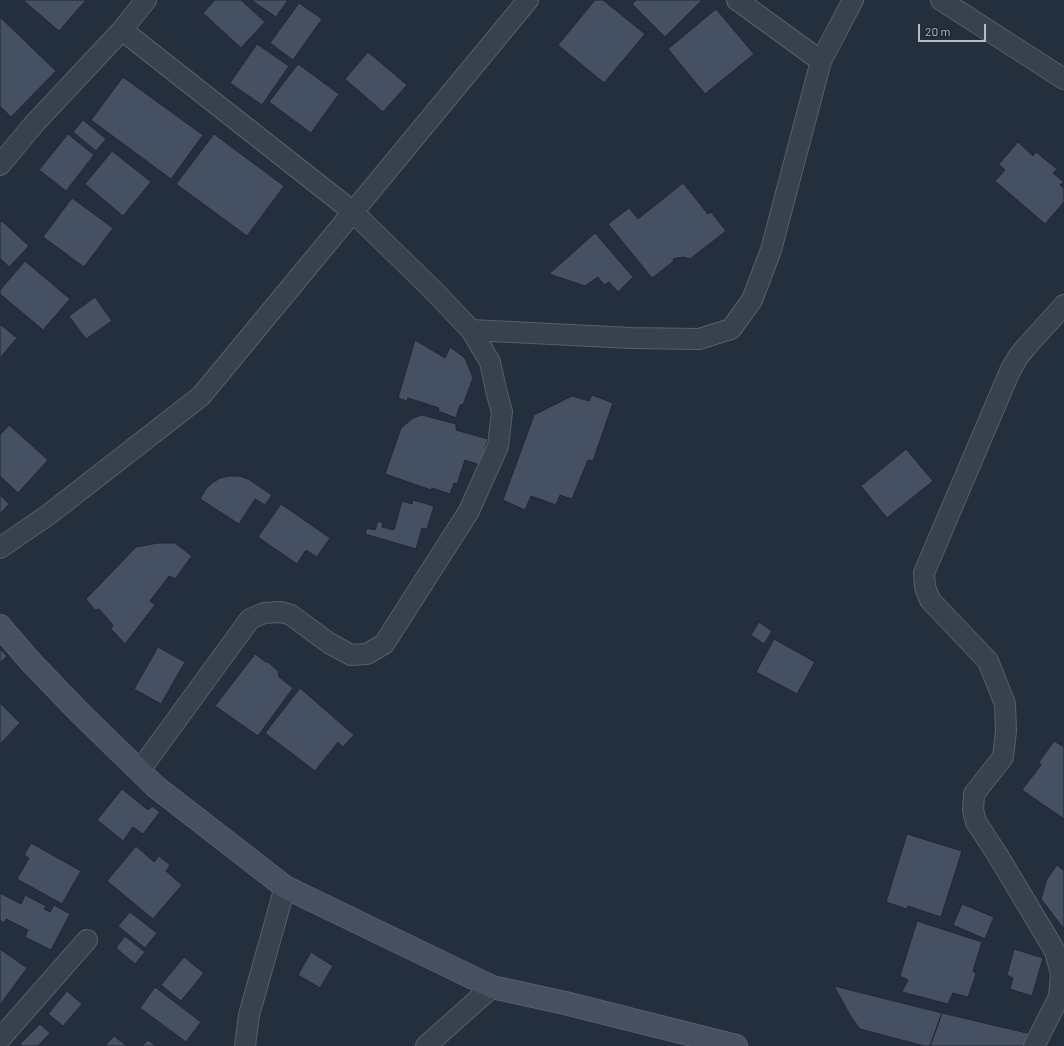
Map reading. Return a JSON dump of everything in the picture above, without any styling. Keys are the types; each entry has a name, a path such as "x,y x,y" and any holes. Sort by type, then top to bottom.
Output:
{"street":[{"path":"0,165 34,124 122,30 146,0"},
{"path":"0,548 48,515 201,396 528,0"},
{"path":"737,0 821,61"},
{"path":"471,330 631,338 699,339 731,329 752,300 771,250 821,61 853,0"},
{"path":"941,0 1064,79"},
{"path":"122,30 352,212 433,290 471,330 490,362 502,412 498,446 469,511 384,644 367,654 351,655 329,643 291,616 281,612 264,612 250,619 140,770"},
{"path":"1034,1046 1059,997 1061,974 1055,951 976,822 973,810 974,794 1003,757 1006,731 1005,704 988,661 930,600 925,587 924,573 1010,370 1027,346 1064,305"},
{"path":"0,626 30,661 57,689 156,786 285,887 492,987 565,1003 736,1046"},
{"path":"245,1046 249,1015 285,887"},
{"path":"0,1039 87,940"},
{"path":"426,1046 492,987"}],"building":[{"path":"86,0 59,31 24,1"},
{"path":"215,0 241,0 265,22 241,48 203,13"},
{"path":"251,0 288,0 276,17"},
{"path":"595,0 603,0 645,34 604,83 558,45"},
{"path":"636,0 702,0 665,37 632,4"},
{"path":"299,3 322,19 293,60 270,43"},
{"path":"716,9 754,54 705,94 668,49"},
{"path":"0,17 56,71 11,117 0,106"},
{"path":"257,44 289,66 262,105 230,83"},
{"path":"368,52 407,85 383,112 345,79"},
{"path":"298,64 339,94 311,133 269,102"},
{"path":"123,77 203,135 171,179 91,120"},
{"path":"83,120 106,139 96,151 73,132"},
{"path":"68,134 94,155 66,191 39,170"},
{"path":"214,134 284,186 247,236 176,184"},
{"path":"1018,142 1033,156 1036,152 1057,169 1053,173 1064,182 1060,185 1064,188 1064,202 1045,224 995,181 1005,170 999,164"},
{"path":"112,151 151,182 123,216 85,184"},
{"path":"683,183 708,214 711,212 726,231 690,259 683,257 673,259 674,261 652,278 608,224 629,208 638,219"},
{"path":"72,198 113,228 84,267 43,237"},
{"path":"2,221 29,246 9,267 0,258 0,223"},
{"path":"595,233 633,277 618,292 609,282 604,285 598,277 585,286 549,274"},
{"path":"25,261 70,299 43,330 0,294 0,290"},
{"path":"95,297 112,321 86,339 69,316"},
{"path":"0,324 17,338 0,358"},
{"path":"415,340 445,358 450,347 465,358 473,378 463,405 460,405 456,418 438,411 439,408 408,398 407,401 398,398"},
{"path":"592,395 613,403 593,461 588,460 572,499 560,495 556,505 531,496 525,510 503,500 534,415 572,396 589,401"},
{"path":"422,415 456,424 456,430 488,439 480,465 465,460 457,484 454,483 450,494 432,488 431,490 385,474 401,428 413,418"},
{"path":"9,425 48,460 18,493 0,476 0,435"},
{"path":"906,449 933,481 887,518 861,486"},
{"path":"239,476 248,479 272,495 265,505 255,499 239,524 200,499 205,490 212,483 220,478"},
{"path":"0,495 9,504 0,514"},
{"path":"413,500 434,506 427,529 422,528 416,549 365,534 367,528 375,530 378,521 383,523 382,527 394,530 402,501 412,504"},
{"path":"281,504 330,538 317,557 306,550 297,564 258,537"},
{"path":"158,543 175,543 192,556 175,579 169,576 150,601 155,605 125,644 111,629 113,625 99,609 95,610 86,599 136,547"},
{"path":"759,622 772,631 764,644 751,635"},
{"path":"774,639 815,662 797,694 756,672"},
{"path":"158,647 185,662 161,704 134,689"},
{"path":"0,649 7,656 0,663"},
{"path":"255,654 268,662 278,671 279,677 293,688 258,736 215,706"},
{"path":"300,688 354,735 343,747 338,742 315,771 265,733"},
{"path":"0,703 20,723 0,744"},
{"path":"1054,741 1064,747 1064,819 1022,790 1041,765 1039,762"},
{"path":"122,789 148,810 152,806 160,812 143,834 133,827 123,841 97,820"},
{"path":"907,834 962,851 941,917 908,906 907,909 886,902"},
{"path":"31,843 81,871 62,904 17,879 29,858 24,855"},
{"path":"136,846 154,862 159,856 170,865 166,871 182,885 153,919 107,881"},
{"path":"1057,865 1064,871 1064,929 1041,899 1047,879"},
{"path":"0,893 21,904 25,895 46,906 44,909 50,912 54,905 70,914 51,950 25,937 28,930 6,919 4,923 0,920"},
{"path":"962,904 994,917 985,939 953,925"},
{"path":"130,912 157,933 145,948 118,926"},
{"path":"917,921 982,942 973,971 976,974 968,997 953,993 948,1004 902,992 908,980 900,976"},
{"path":"125,936 145,952 135,964 116,948"},
{"path":"0,949 27,968 0,1005"},
{"path":"1014,949 1043,958 1032,996 1010,989 1013,978 1007,975"},
{"path":"311,952 333,966 320,988 298,975"},
{"path":"184,957 204,973 181,1001 161,985"},
{"path":"834,986 942,1013 930,1046 924,1046 860,1029 850,1015"},
{"path":"155,987 201,1022 186,1042 140,1008"},
{"path":"67,991 82,1004 63,1026 48,1014"},
{"path":"942,1013 1031,1034 1026,1046 930,1046"},
{"path":"40,1024 50,1033 38,1046 22,1046 20,1044"},
{"path":"114,1036 127,1046 105,1046"},
{"path":"148,1040 156,1046 142,1046"}]}
